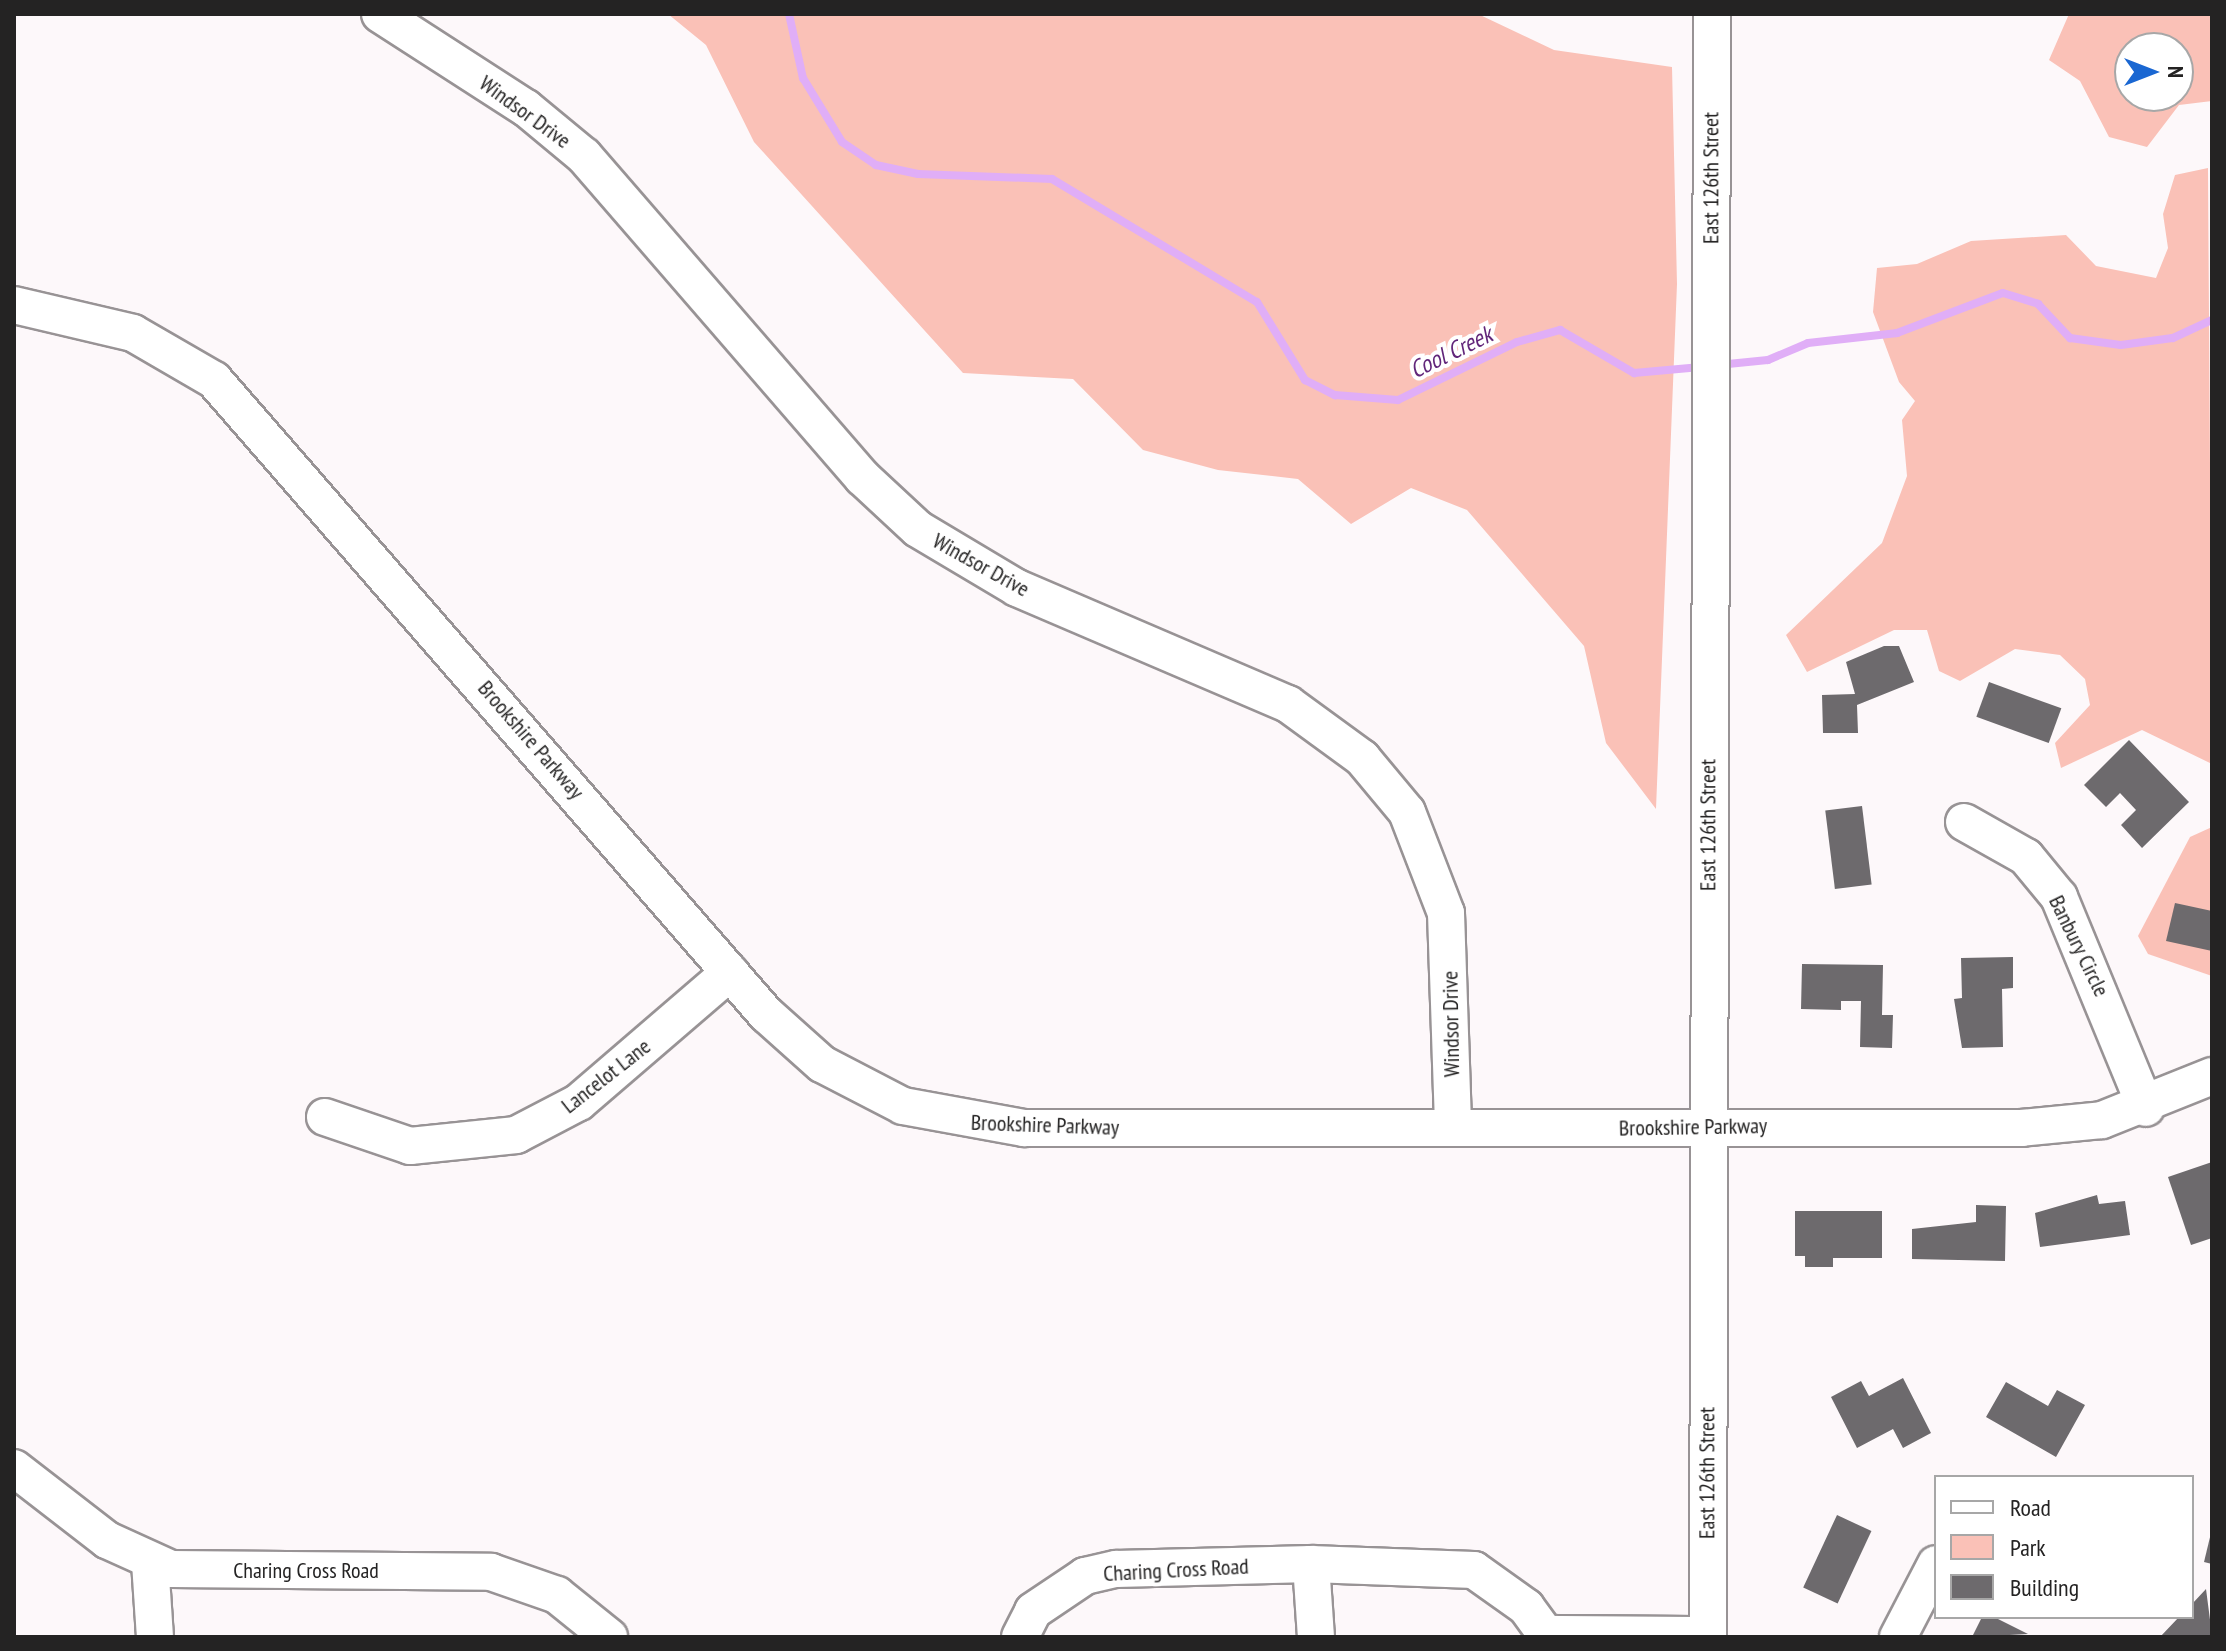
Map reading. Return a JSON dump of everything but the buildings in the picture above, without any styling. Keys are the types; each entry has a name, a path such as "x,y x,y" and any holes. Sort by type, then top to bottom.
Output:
{"street":[{"name":"Windsor Drive","path":"380,14 526,108 584,156 862,477 918,529 1017,588 1288,704 1362,758 1407,812 1446,913 1453,1127"},
{"name":"East 126th Street","path":"1708,1636 1712,14"},
{"name":"Brookshire Parkway","path":"14,305 133,333 237,401 730,972 822,1064 861,1088 947,1119 1024,1128 2064,1126 2146,1108 2212,1076"},
{"name":"Banbury Circle","path":"1964,822 2026,857 2059,897 2146,1108"},
{"name":"Lancelot Lane","path":"325,1117 410,1146 516,1135 587,1096 730,972"},
{"name":"Charing Cross Road","path":"14,1468 107,1540 150,1562 194,1571 491,1572 557,1595 609,1637"},
{"path":"150,1562 155,1637"},
{"name":"Charing Cross Road","path":"1020,1637 1033,1611 1085,1576 1116,1569 1311,1564 1474,1570 1502,1585 1548,1636 1708,1636"},
{"path":"1311,1564 1316,1637"},
{"path":"1898,1637 1934,1568"}],"green space":[{"path":"668,14 1478,14 1554,50 1672,67 1677,284 1656,809 1606,743 1584,646 1467,510 1411,488 1351,524 1298,479 1218,470 1143,450 1073,379 963,373 754,142 706,45"},
{"path":"2069,14 2212,14 2212,101 2194,103 2194,32 2114,32 2114,112 2174,112 2147,147 2109,137 2080,81 2049,60"},
{"path":"2208,168 2212,764 2142,730 2061,768 2055,743 2090,705 2085,679 2060,655 2015,649 1960,681 1939,671 1927,630 1894,630 1807,672 1786,635 1882,543 1907,476 1902,420 1915,401 1899,382 1873,312 1877,268 1917,264 1971,241 2066,235 2096,266 2156,278 2168,248 2163,214 2175,175"},
{"path":"2212,827 2212,976 2148,954 2138,936 2190,837"}],"waterway":[{"name":"Cool Creek","path":"789,14 803,78 842,142 876,165 918,174 1052,179 1257,302 1305,380 1335,395 1398,400 1517,342 1560,330 1634,373 1701,367"},
{"name":"Cool Creek","path":"1718,365 1768,360 1808,343 1897,333 2003,293 2038,304 2070,338 2121,345 2173,338 2212,320"}]}
